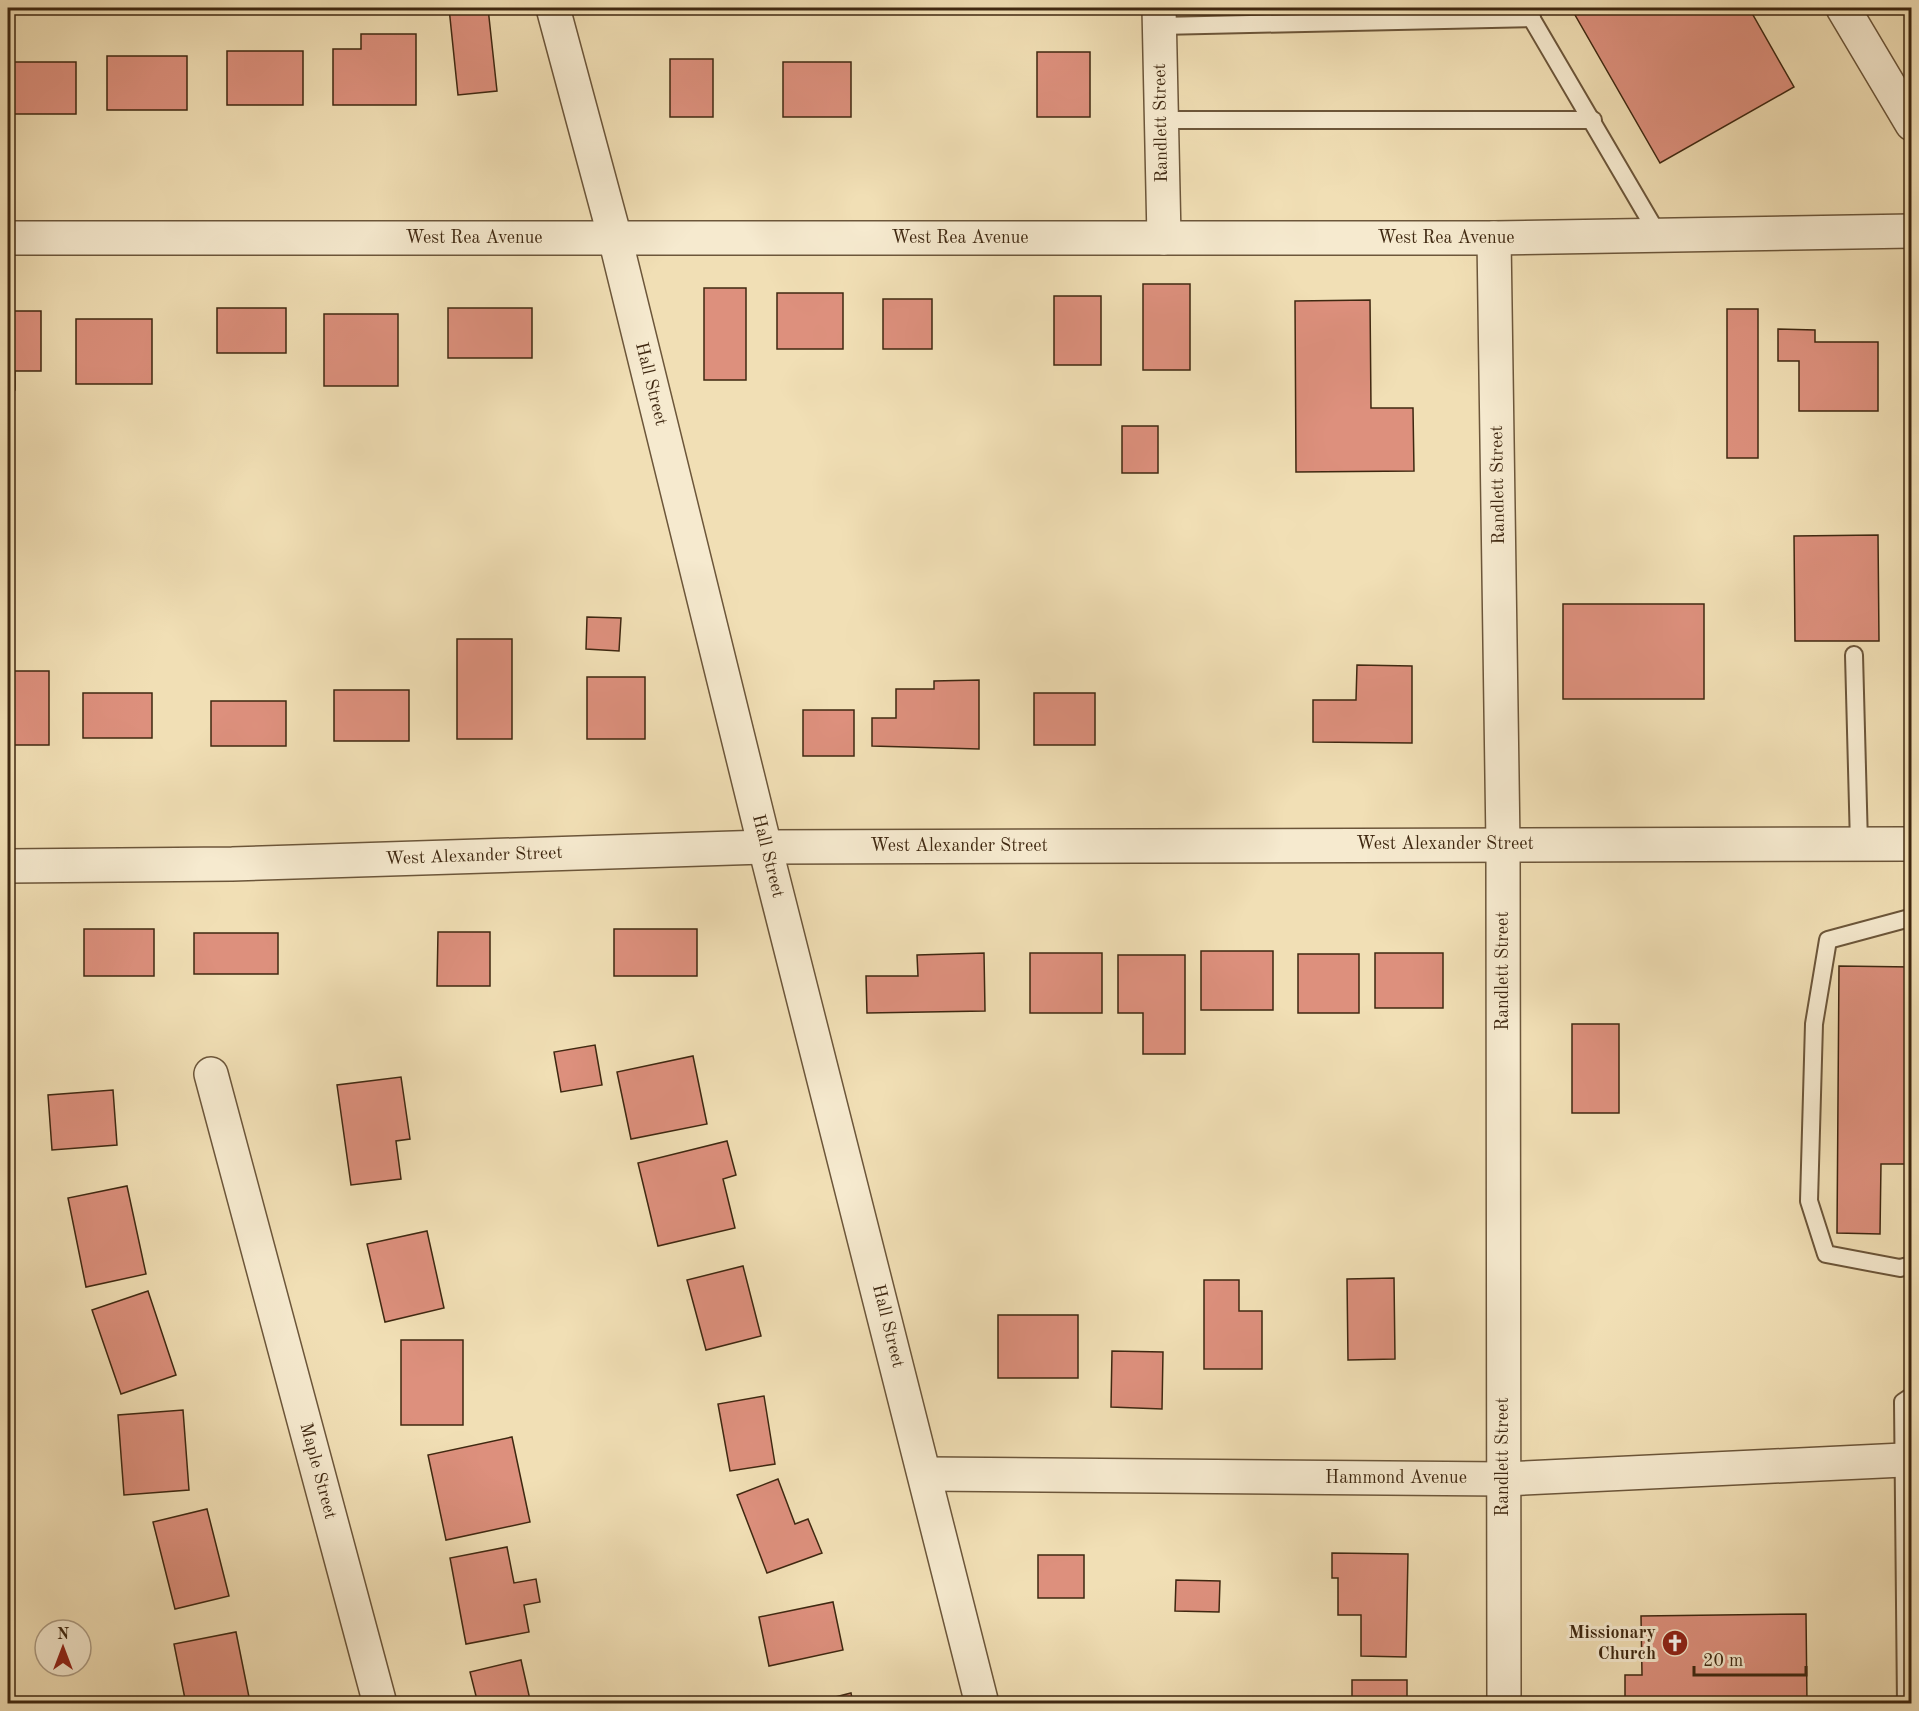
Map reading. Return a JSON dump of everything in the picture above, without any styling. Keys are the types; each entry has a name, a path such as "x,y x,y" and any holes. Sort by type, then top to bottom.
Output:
{"street":[{"name":"Hall Street","path":"553,8 615,238 765,847 926,1474 982,1704"},
{"path":"1843,8 1911,124"},
{"name":"Randlett Street","path":"1159,17 1164,238"},
{"name":"West Rea Avenue","path":"8,238 1494,238 1911,231"},
{"name":"Randlett Street","path":"1494,238 1503,844 1504,1704"},
{"name":"West Alexander Street","path":"8,866 232,864 765,847 1911,844"},
{"name":"Maple Street","path":"211,1074 380,1704"},
{"name":"Hammond Avenue","path":"926,1474 1503,1479 1903,1460"}],"lane":[{"path":"1159,17 1529,13 1557,66 1593,120 1659,236"},
{"path":"1161,120 1593,120"},
{"path":"1854,655 1859,844"},
{"path":"1911,920 1906,919 1828,940 1814,1024 1809,1201 1826,1254 1900,1268 1911,1265"},
{"path":"1906,1704 1903,1402 1911,1396"}],"building":[{"path":"449,8 488,8 497,91 458,95"},
{"path":"1571,8 1749,8 1794,87 1660,163"},
{"path":"361,34 416,34 416,105 333,105 333,49 361,49"},
{"path":"227,51 303,51 303,105 227,105"},
{"path":"1037,52 1090,52 1090,117 1037,117"},
{"path":"107,56 187,56 187,110 107,110"},
{"path":"670,59 713,59 713,117 670,117"},
{"path":"8,62 76,62 76,114 8,114"},
{"path":"783,62 851,62 851,117 783,117"},
{"path":"1143,284 1190,284 1190,370 1143,370"},
{"path":"704,288 746,288 746,380 704,380"},
{"path":"777,293 843,293 843,349 777,349"},
{"path":"1054,296 1101,296 1101,365 1054,365"},
{"path":"883,299 932,299 932,349 883,349"},
{"path":"1370,300 1371,408 1413,408 1414,471 1296,472 1295,301"},
{"path":"217,308 286,308 286,353 217,353"},
{"path":"448,308 532,308 532,358 448,358"},
{"path":"1727,309 1758,309 1758,458 1727,458"},
{"path":"8,311 41,311 41,371 15,371 15,390 8,390"},
{"path":"324,314 398,314 398,386 324,386"},
{"path":"76,319 152,319 152,384 76,384"},
{"path":"1778,329 1815,330 1815,342 1878,342 1878,411 1799,411 1799,361 1778,361"},
{"path":"1122,426 1158,426 1158,473 1122,473"},
{"path":"1878,535 1879,641 1795,641 1794,536"},
{"path":"1563,604 1704,604 1704,699 1563,699"},
{"path":"587,617 621,618 619,651 586,649"},
{"path":"457,639 512,639 512,739 457,739"},
{"path":"1357,665 1412,666 1412,743 1313,742 1313,700 1356,700"},
{"path":"8,671 49,671 49,745 8,745"},
{"path":"587,677 645,677 645,739 587,739"},
{"path":"979,680 979,749 872,746 872,718 896,718 896,689 934,689 934,681"},
{"path":"334,690 409,690 409,741 334,741"},
{"path":"83,693 152,693 152,738 83,738"},
{"path":"1034,693 1095,693 1095,745 1034,745"},
{"path":"211,701 286,701 286,746 211,746"},
{"path":"803,710 854,710 854,756 803,756"},
{"path":"84,929 154,929 154,976 84,976"},
{"path":"614,929 697,929 697,976 614,976"},
{"path":"438,932 490,932 490,986 437,986"},
{"path":"194,933 278,933 278,974 194,974"},
{"path":"1201,951 1273,951 1273,1010 1201,1010"},
{"path":"984,953 985,1011 867,1013 866,976 918,976 917,955"},
{"path":"1030,953 1102,953 1102,1013 1030,1013"},
{"path":"1375,953 1443,953 1443,1008 1375,1008"},
{"path":"1298,954 1359,954 1359,1013 1298,1013"},
{"path":"1118,955 1185,955 1185,1054 1143,1054 1143,1013 1118,1013"},
{"path":"1839,966 1912,967 1912,1164 1881,1164 1880,1234 1837,1233"},
{"path":"1572,1024 1619,1024 1619,1113 1572,1113"},
{"path":"595,1045 602,1085 561,1092 554,1052"},
{"path":"693,1056 707,1124 631,1139 617,1072"},
{"path":"401,1077 410,1139 396,1141 401,1179 351,1185 337,1085"},
{"path":"113,1090 117,1145 52,1150 48,1095"},
{"path":"727,1141 736,1175 723,1179 735,1228 658,1246 638,1163"},
{"path":"127,1186 146,1274 86,1287 68,1198"},
{"path":"427,1231 444,1308 385,1322 367,1244"},
{"path":"743,1266 761,1336 706,1350 687,1280"},
{"path":"1394,1278 1395,1359 1348,1360 1347,1279"},
{"path":"1204,1280 1239,1280 1239,1311 1262,1311 1262,1369 1204,1369"},
{"path":"148,1291 176,1375 121,1394 92,1310"},
{"path":"998,1315 1078,1315 1078,1378 998,1378"},
{"path":"401,1340 463,1340 463,1425 401,1425"},
{"path":"1112,1351 1163,1352 1162,1409 1111,1407"},
{"path":"764,1396 775,1464 730,1471 718,1404"},
{"path":"183,1410 189,1490 124,1495 118,1415"},
{"path":"512,1437 530,1522 446,1540 428,1455"},
{"path":"778,1479 795,1524 808,1519 822,1553 767,1573 737,1495"},
{"path":"207,1509 229,1596 175,1609 153,1522"},
{"path":"507,1547 514,1583 536,1579 540,1602 524,1605 529,1632 466,1644 450,1558"},
{"path":"1332,1553 1408,1554 1406,1657 1361,1656 1361,1615 1338,1615 1338,1578 1332,1578"},
{"path":"1038,1555 1084,1555 1084,1598 1038,1598"},
{"path":"1176,1580 1220,1581 1219,1612 1175,1611"},
{"path":"833,1602 843,1650 769,1666 759,1617"},
{"path":"1806,1614 1807,1704 1625,1703 1625,1675 1642,1675 1641,1616"},
{"path":"236,1632 249,1697 215,1704 186,1704 174,1644"},
{"path":"521,1660 531,1704 478,1704 470,1672"},
{"path":"1352,1680 1407,1680 1407,1704 1352,1704"},
{"path":"851,1693 853,1704 808,1704"}],"place":[{"name":"Missionary Church","path":"1675,1643"}]}
